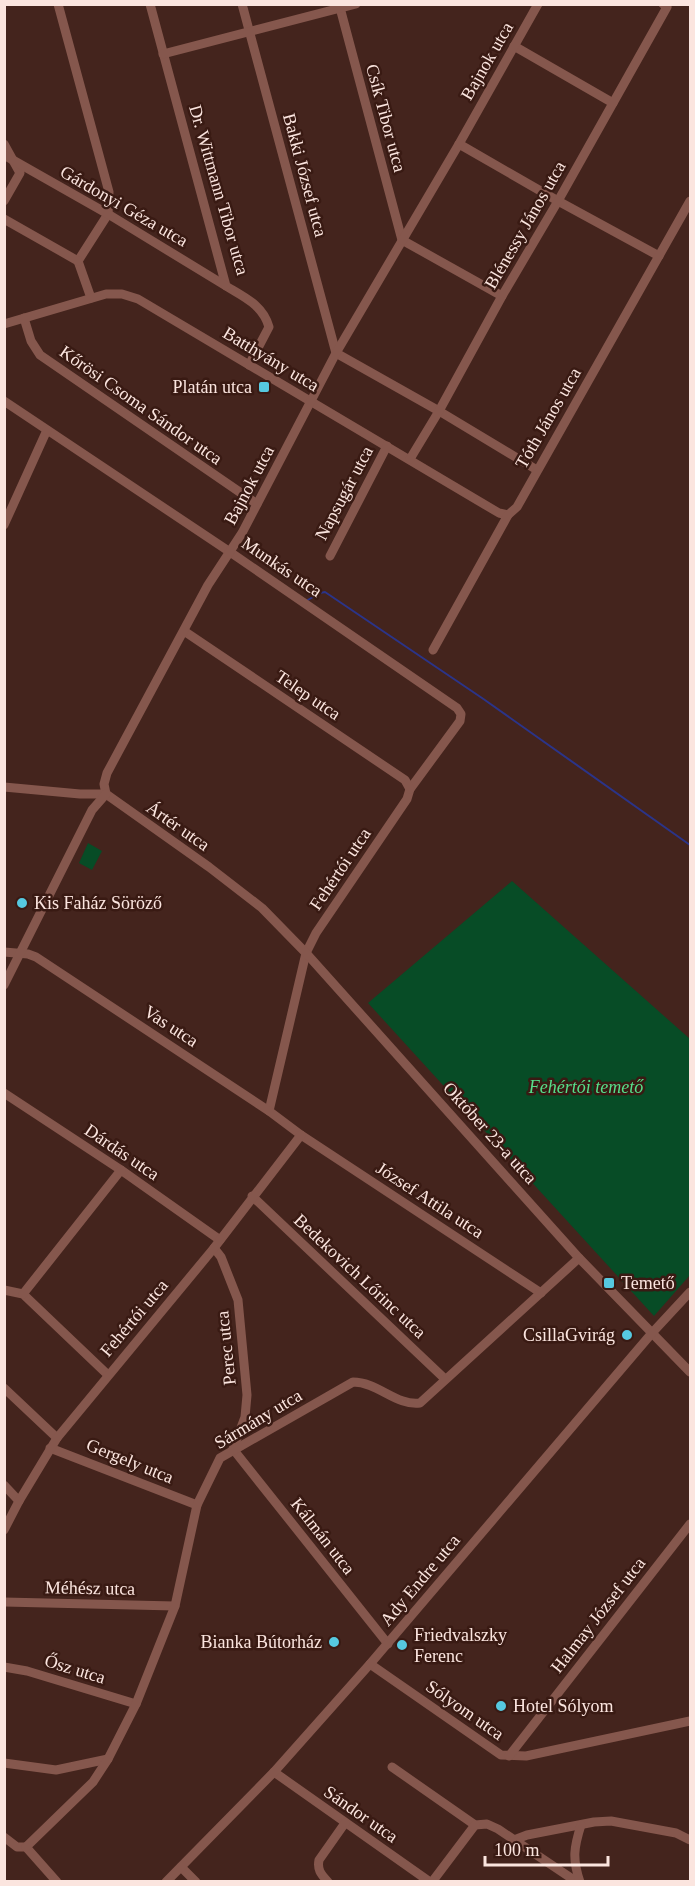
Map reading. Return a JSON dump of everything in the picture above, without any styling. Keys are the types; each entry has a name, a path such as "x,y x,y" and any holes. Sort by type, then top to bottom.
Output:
{"street":[{"path":"58,4 109,192 108,214 78,261"},
{"name":"Dr. Wittmann Tibor utca","path":"150,4 226,286 258,306 266,316 269,327 249,365"},
{"name":"Bakki József utca","path":"242,4 336,353"},
{"path":"163,54 356,4"},
{"name":"Bajnok utca","path":"4,985 92,810 106,795 104,784 107,773 208,585 230,552 336,353 538,4"},
{"name":"Blénessy János utca","path":"410,459 613,104 665,6"},
{"name":"Csík Tibor utca","path":"339,7 402,240"},
{"path":"514,46 613,104"},
{"path":"4,144 20,173 4,201"},
{"path":"459,144 658,256"},
{"name":"Gárdonyi Géza utca","path":"4,155 108,214 226,286"},
{"name":"Tóth János utca","path":"433,650 508,515 517,507 690,201"},
{"path":"4,219 78,261 92,298"},
{"path":"402,240 502,296"},
{"name":"Batthyány utca","path":"4,324 106,294 122,294 138,299 499,513 508,515"},
{"name":"Kőrösi Csoma Sándor utca","path":"24,318 31,341 40,355 256,504"},
{"path":"336,353 537,470"},
{"name":"Munkás utca","path":"4,401 458,708 461,714 460,721 410,789"},
{"path":"4,525 47,430"},
{"name":"Napsugár utca","path":"330,556 387,446"},
{"name":"Telep utca","path":"184,631 405,780 410,789"},
{"path":"4,787 106,795"},
{"name":"Fehértói utca","path":"269,1111 306,953 316,933 407,799 410,789"},
{"name":"Ártér utca","path":"106,795 209,867 262,908 306,953"},
{"name":"Vas utca","path":"4,952 36,957 269,1111 301,1135"},
{"name":"Október 23-a utca","path":"306,953 579,1258 690,1372"},
{"name":"Dárdás utca","path":"4,1093 121,1170 217,1244"},
{"name":"Fehértói utca","path":"4,1530 57,1438 217,1244 301,1135"},
{"name":"József Attila utca","path":"301,1135 541,1293"},
{"path":"23,1294 121,1170"},
{"name":"Bedekovich Lőrinc utca","path":"252,1196 446,1379"},
{"name":"Perec utca","path":"217,1244 238,1300 247,1395 245,1418 233,1449"},
{"name":"Sármány utca","path":"26,1847 93,1782 108,1759 136,1704 175,1606 197,1506 220,1458 353,1382 365,1382 410,1405 420,1403 579,1258"},
{"path":"4,1290 23,1294 108,1375"},
{"name":"Ady Endre utca","path":"166,1881 274,1772 388,1644 652,1333 690,1292"},
{"path":"4,1388 57,1438"},
{"name":"Gergely utca","path":"50,1448 197,1506"},
{"name":"Kálmán utca","path":"233,1449 388,1644"},
{"path":"4,1485 19,1501"},
{"name":"Halmay József utca","path":"509,1756 690,1524"},
{"name":"Méhész utca","path":"4,1602 175,1606"},
{"name":"Sólyom utca","path":"370,1664 501,1755 526,1756 690,1721"},
{"name":"Ősz utca","path":"4,1667 27,1671 136,1704"},
{"path":"4,1763 56,1770 108,1759"},
{"path":"392,1767 475,1825 487,1824 579,1881"},
{"name":"Sándor utca","path":"274,1772 431,1881"},
{"path":"514,1840 527,1835 611,1821 676,1833 690,1840"},
{"path":"328,1881 318,1868 319,1860 345,1823"},
{"path":"431,1881 475,1825"},
{"path":"579,1881 574,1865 575,1844 581,1825"},
{"path":"4,1837 17,1846 26,1847 57,1881"},
{"path":"181,1867 196,1881"}],"green space":[{"path":"88,843 102,851 92,870 79,863"},
{"name":"Fehértói temető","path":"512,881 690,1039 690,1275 654,1316 368,1003"}],"waterway":[{"path":"306,601 325,592 482,698 690,845"}],"place":[{"name":"Platán utca","path":"264,387"},
{"name":"Kis Faház Söröző","path":"22,903"},
{"name":"Temető","path":"609,1283"},
{"name":"CsillaGvirág","path":"627,1335"},
{"name":"Bianka Bútorház","path":"334,1642"},
{"name":"Friedvalszky Ferenc","path":"402,1645"},
{"name":"Hotel Sólyom","path":"501,1706"}]}
